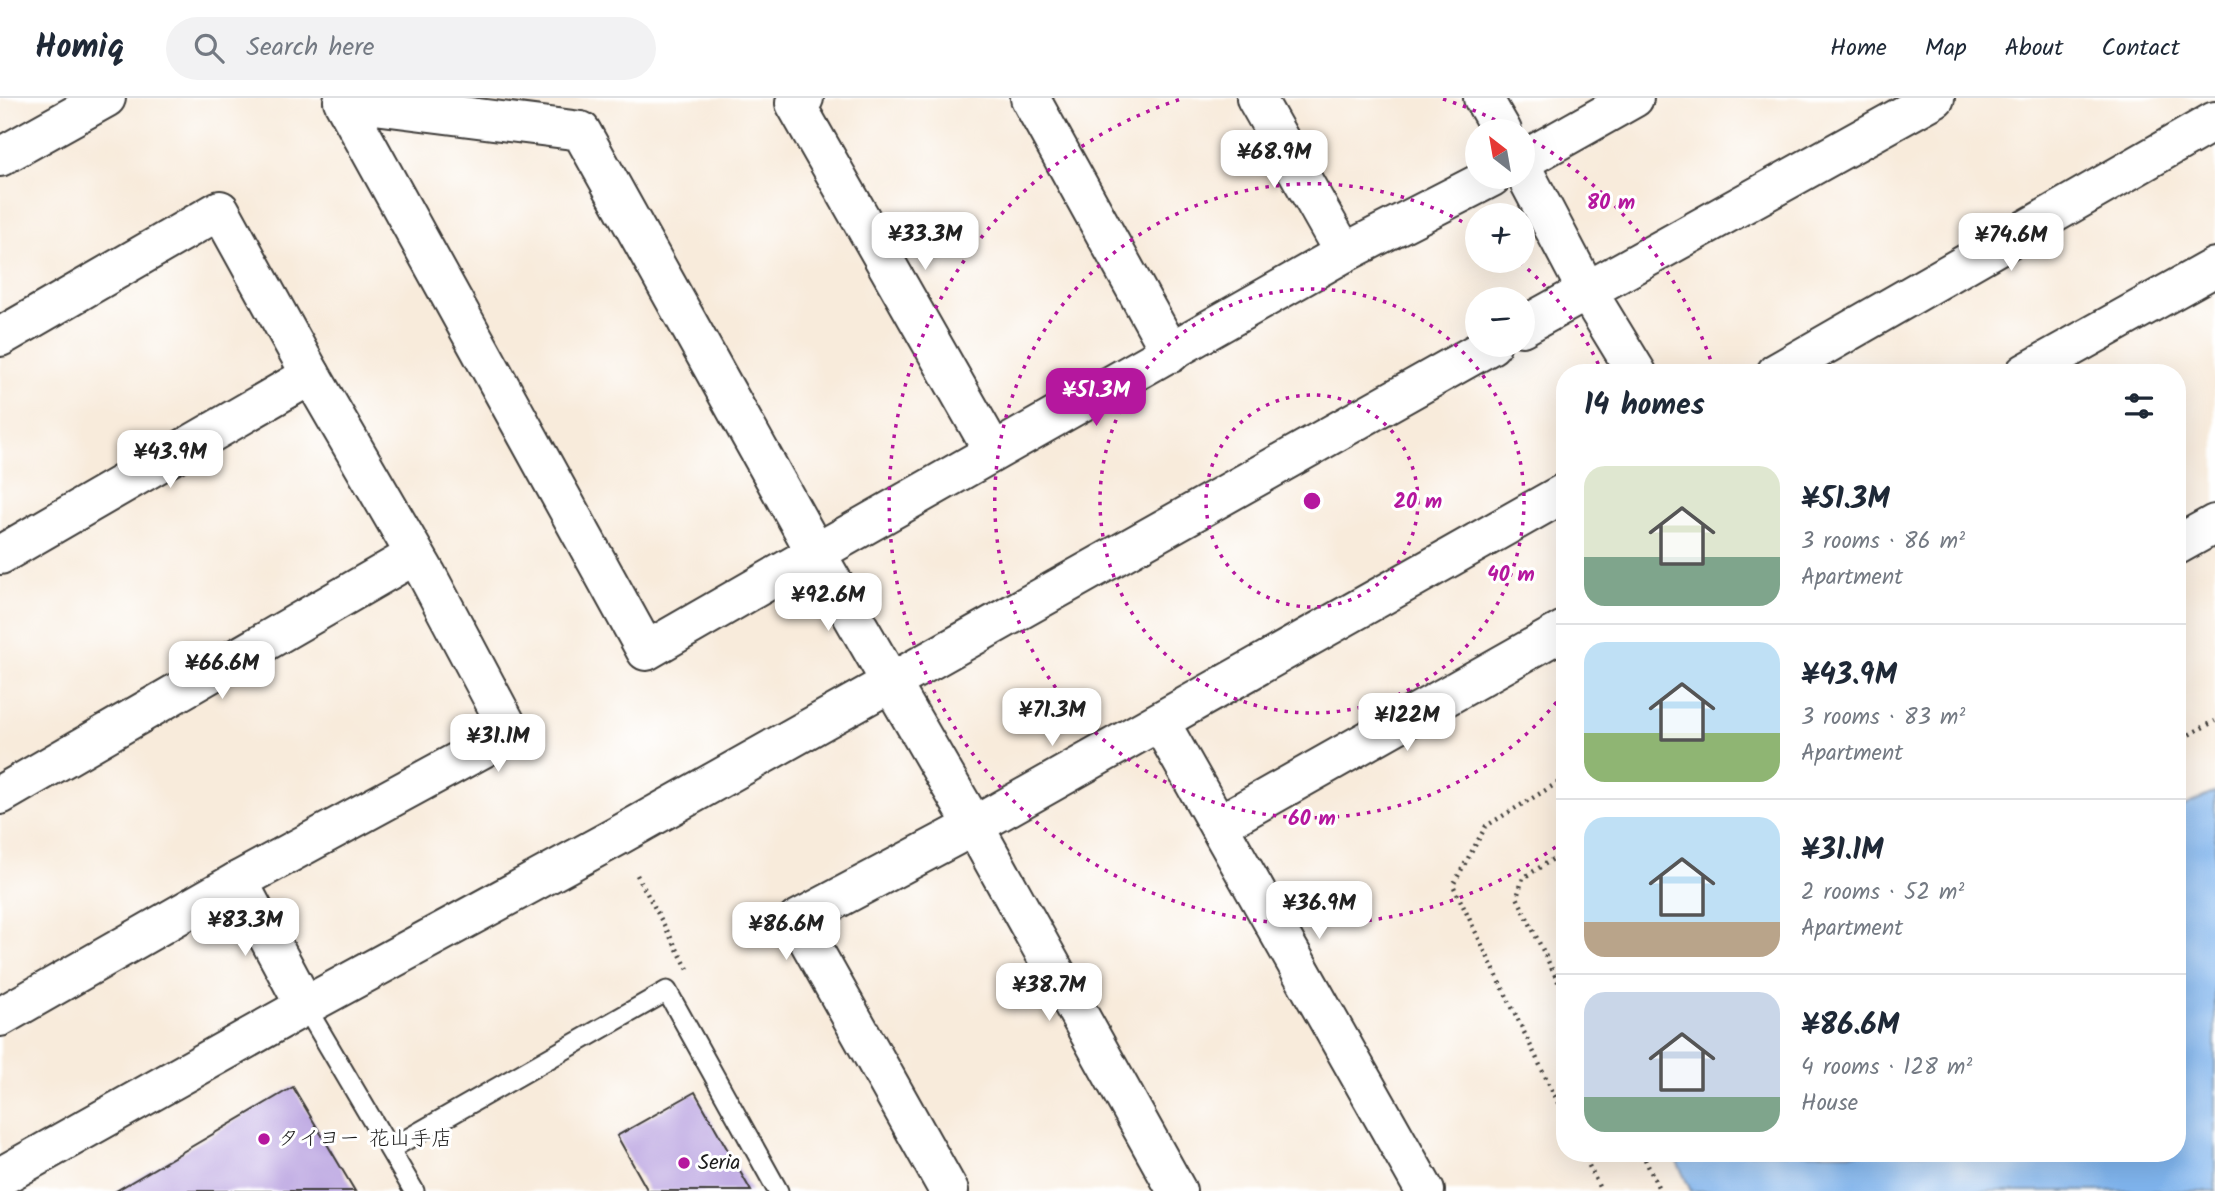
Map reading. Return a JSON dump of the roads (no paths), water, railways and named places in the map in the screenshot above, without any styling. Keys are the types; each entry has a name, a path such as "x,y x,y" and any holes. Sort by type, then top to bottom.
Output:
{"street":[{"path":"0,158 106,98"},
{"path":"804,98 795,103 993,452"},
{"path":"1030,98 1171,353"},
{"path":"1256,98 1343,253"},
{"path":"1483,98 1495,119"},
{"path":"1535,154 1634,98"},
{"path":"1535,320 1934,98"},
{"path":"1177,1191 974,826 816,553 581,131 343,101 646,651 816,553 993,452 1171,353 1343,253 1468,189"},
{"path":"1792,364 2215,121"},
{"path":"1533,189 1587,291 1632,364"},
{"path":"0,337 219,210 415,555 510,733 238,881 0,1017"},
{"path":"2041,364 2215,267"},
{"path":"0,1177 305,1006 616,837 1470,357"},
{"path":"0,555 311,375"},
{"path":"949,1191 797,920 974,826 1556,498"},
{"path":"2186,540 2215,524"},
{"path":"0,795 415,555"},
{"path":"1220,824 1556,635"},
{"path":"1160,722 1425,1191"},
{"path":"238,881 305,1006"}],"lane":[{"path":"390,1149 667,991 778,1191"},
{"path":"305,1006 414,1191"}],"water":[{"path":"2215,792 2215,1191 1691,1191 1677,1162 2186,1162 2186,805"}],"place":[{"name":"タイヨー 花山手店","path":"264,1139"},
{"name":"Seria","path":"684,1163"}]}
